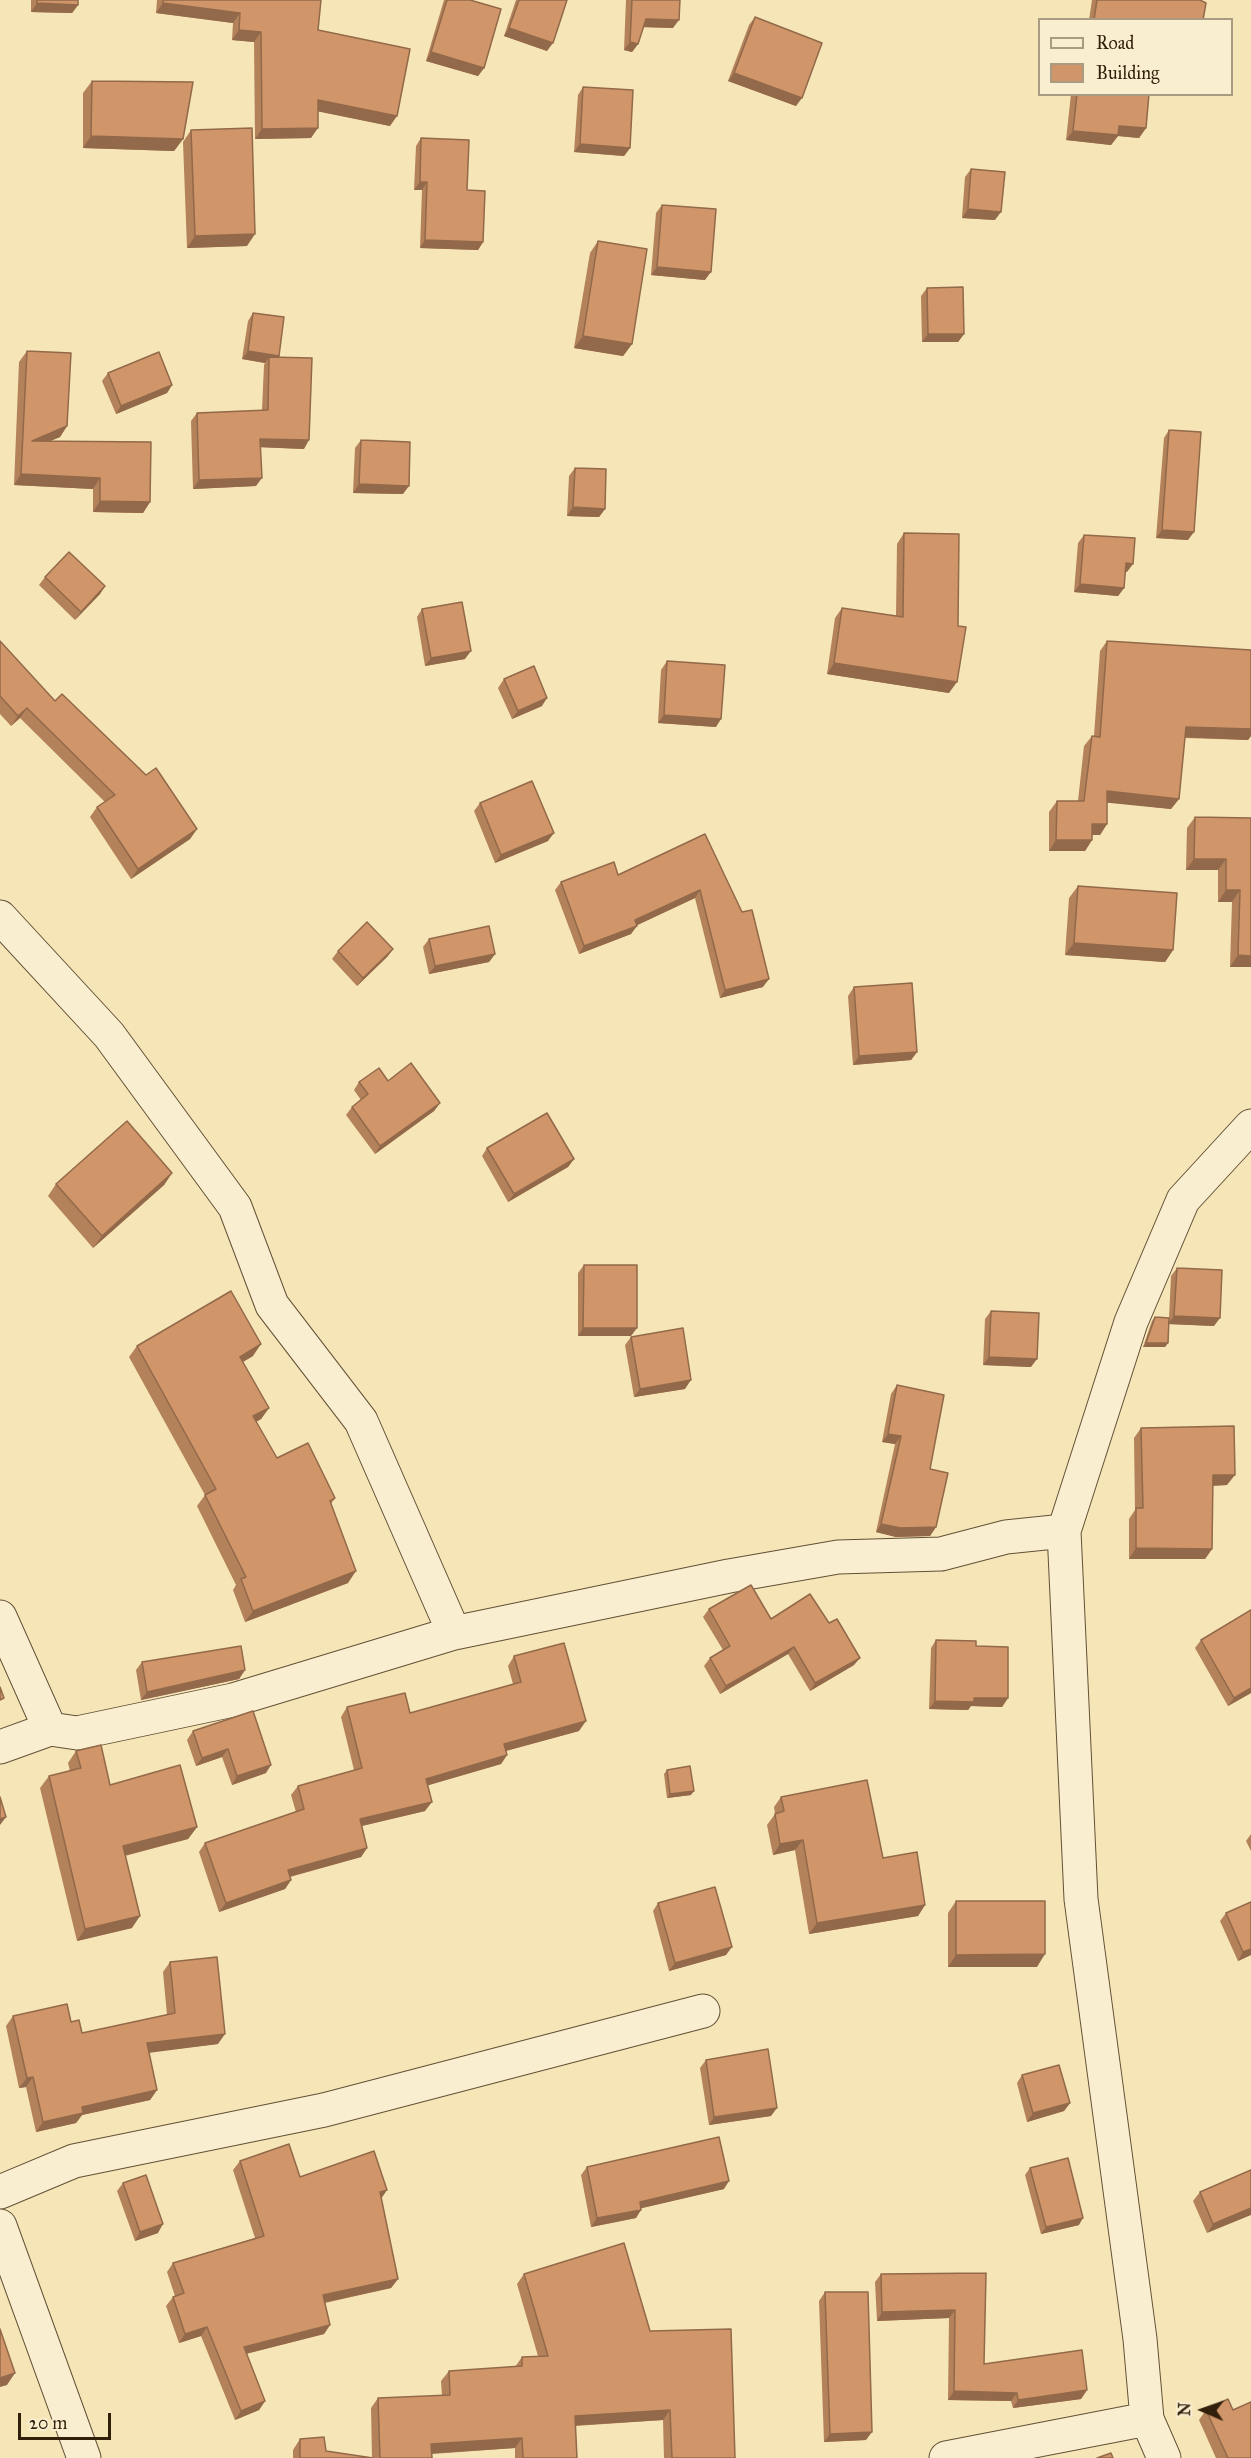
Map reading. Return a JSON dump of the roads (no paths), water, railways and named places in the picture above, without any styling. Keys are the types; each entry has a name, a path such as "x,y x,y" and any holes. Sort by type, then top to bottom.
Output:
{"street":[{"path":"0,917 109,1035 235,1207 272,1305 361,1420 454,1633"},
{"path":"1164,2458 1147,2420 1140,2339 1081,1899 1064,1531 1131,1322 1184,1200 1251,1126"},
{"path":"0,1747 50,1729 77,1733 233,1700 454,1633 729,1576 827,1559 940,1554 1006,1537 1064,1531"},
{"path":"0,1617 50,1729"},
{"path":"0,2192 74,2161 324,2110 703,2011"},
{"path":"0,2226 84,2458"},
{"path":"946,2458 1147,2420"}]}
